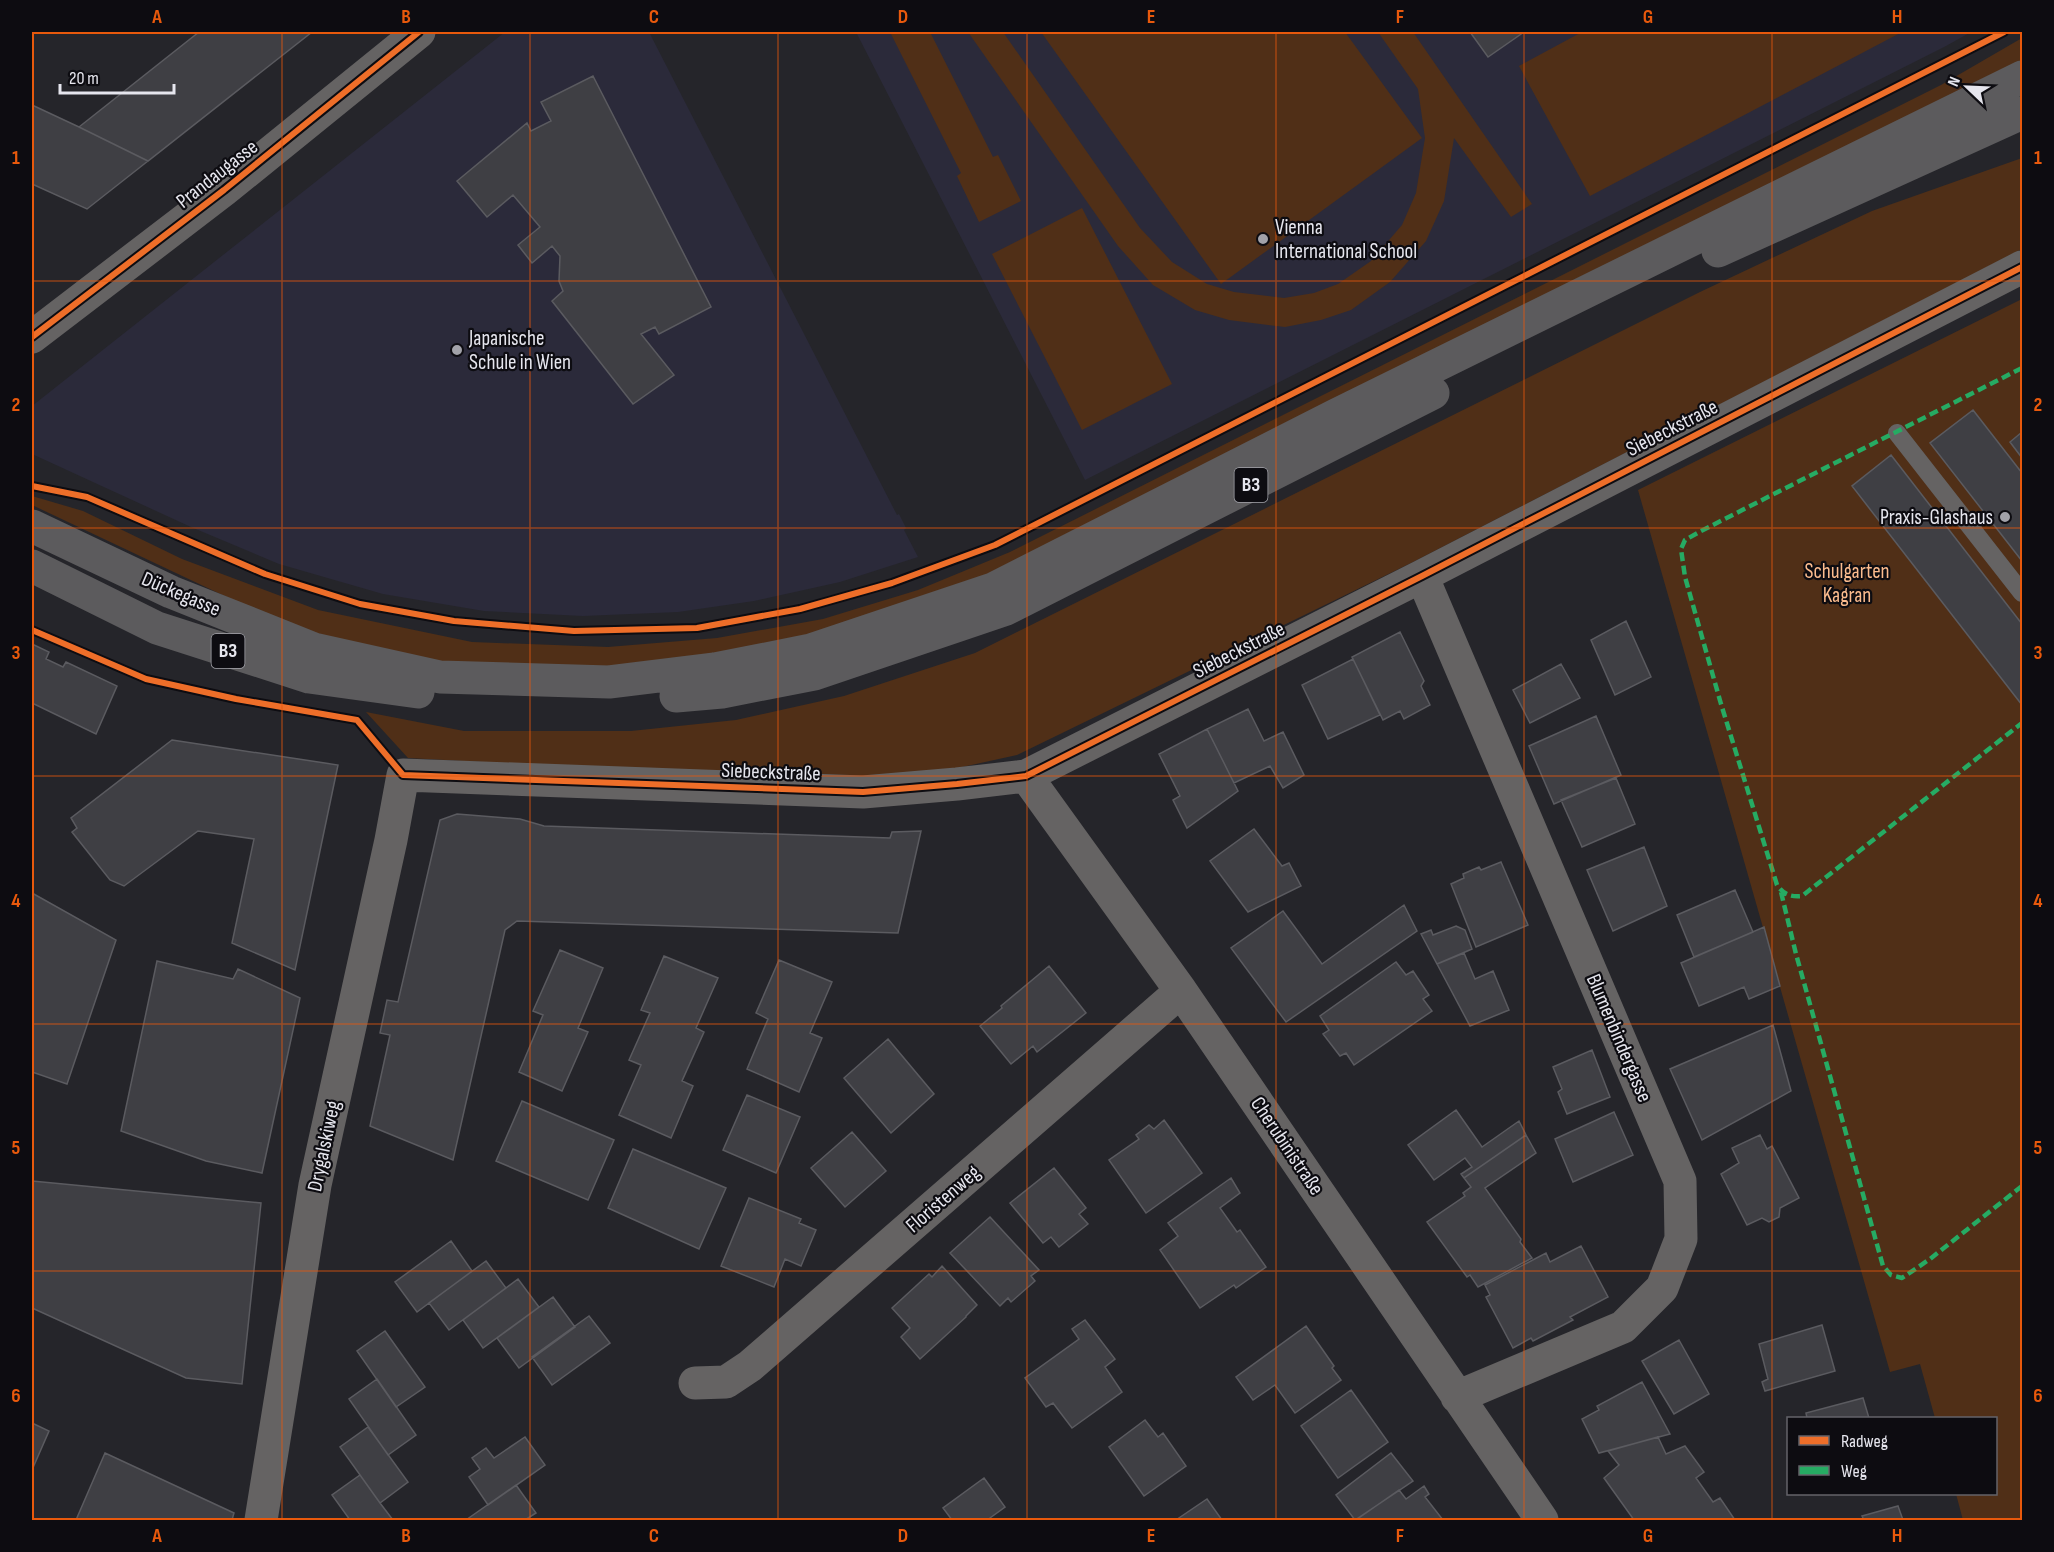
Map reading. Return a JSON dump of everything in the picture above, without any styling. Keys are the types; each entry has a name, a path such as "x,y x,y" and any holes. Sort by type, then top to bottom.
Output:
{"main road":[{"name":"B3","path":"439,686 609,682 715,669 811,650 993,589 1336,415 2022,77"},
{"name":"B3","path":"439,686 611,703 722,692 814,674 1006,609 1666,275 2022,113"},
{"name":"Dückegasse","path":"32,526 171,592 314,649 439,686"},
{"name":"Dückegasse","path":"32,566 157,628 309,677 439,686"}],"street":[{"name":"Prandaugasse","path":"32,337 224,190 419,32"},
{"name":"Siebeckstraße","path":"403,775 863,792 1026,776 1422,576 2022,267"},
{"name":"Blumenbindergasse","path":"1422,576 1680,1181 1681,1239 1662,1288 1623,1328 1457,1397"},
{"name":"Drygalskiweg","path":"261,1521 315,1185 391,840 403,775"},
{"name":"Cherubinistraße","path":"1026,776 1181,992 1542,1521"},
{"name":"Floristenweg","path":"695,1383 726,1382 750,1366 1181,992"}],"lane":[{"path":"1897,433 2022,593"}],"shaded area":[{"name":"Japanische Schule in Wien","path":"505,32 649,32 897,515 899,514 906,528 904,530 918,557 840,582 754,601 678,612 583,616 484,611 383,594 279,564 191,527 32,454 32,406"},
{"name":"Vienna International School","path":"856,32 1971,32 1085,480"}],"green space":[{"path":"890,32 930,32 993,157 998,155 1021,201 979,222 957,176 961,173"},
{"path":"968,32 1003,32 1140,228 1172,262 1207,284 1234,292 1284,298 1314,293 1338,284 1371,261 1402,225 1416,193 1425,138 1418,89 1378,32 1413,32 1532,204 1511,217 1454,138 1444,201 1426,241 1390,282 1351,310 1321,320 1285,327 1229,320 1195,310 1153,285 1118,246"},
{"path":"1041,32 1345,32 1422,138 1221,284"},
{"path":"1582,32 1902,32 1590,196 1519,66"},
{"path":"2022,38 2022,61 984,580 866,625 631,669 515,670 402,658 327,639 231,599 32,505 32,496 83,511 182,559 318,610 472,642 608,647 717,638 823,619 918,590 1010,552 1941,85"},
{"path":"2022,158 2022,249 1413,562 1017,755 953,769 867,778 648,771 408,758 366,712 464,731 631,731 736,720 844,696 975,653 1700,292 1872,211"},
{"path":"1082,208 1172,384 1082,430 992,254"},
{"name":"Schulgarten Kagran","path":"2022,299 2022,1520 1963,1520 1956,1495 1997,1495 1997,1417 1935,1417 1920,1364 1890,1372 1638,490"}],"building":[{"path":"199,32 312,32 148,161 79,127"},
{"path":"1470,32 1524,32 1488,57"},
{"path":"593,76 711,307 659,334 655,327 641,334 674,375 633,404 552,301 563,291 559,281 560,256 552,246 532,263 518,245 540,227 513,195 487,217 457,181 527,123 531,131 551,121 541,102"},
{"path":"32,105 148,161 87,209 32,184"},
{"name":"Praxis-Glashaus","path":"1973,410 2022,473 2022,561 1930,443"},
{"path":"2022,432 2022,458 2010,442"},
{"path":"1891,455 2022,624 2022,705 1852,486"},
{"path":"1626,621 1651,677 1615,695 1591,640"},
{"path":"1400,632 1424,681 1421,686 1430,705 1404,719 1400,711 1383,720 1352,657"},
{"path":"32,644 49,652 46,659 63,667 66,662 117,686 96,734 32,703"},
{"path":"1353,659 1380,715 1328,739 1302,685"},
{"path":"1561,664 1580,698 1530,723 1513,690"},
{"path":"1248,709 1264,741 1283,732 1304,775 1283,788 1270,766 1234,783 1207,729"},
{"path":"1596,716 1621,775 1554,804 1529,746"},
{"path":"1207,729 1238,791 1187,828 1173,800 1180,796 1159,754"},
{"path":"172,740 338,765 295,970 232,943 254,839 198,831 124,886 110,880 72,832 77,828 71,818"},
{"path":"1616,778 1635,824 1582,847 1561,800"},
{"path":"457,814 520,819 544,826 890,838 892,832 921,831 898,933 517,921 505,930 453,1160 370,1126 390,1035 380,1033 387,1000 398,1002 440,820"},
{"path":"1254,829 1282,866 1289,863 1301,886 1248,912 1210,861"},
{"path":"1644,847 1667,906 1613,931 1587,870"},
{"path":"1501,862 1528,925 1476,947 1451,884 1464,878 1463,874 1479,867 1481,870"},
{"path":"1735,890 1753,932 1694,957 1677,915"},
{"path":"32,893 116,940 67,1084 32,1072"},
{"path":"1404,905 1417,931 1286,1022 1231,948 1283,911 1322,964"},
{"path":"1456,926 1465,930 1472,949 1437,964 1421,934 1431,930 1433,935"},
{"path":"1764,927 1780,986 1749,999 1744,987 1699,1006 1681,963"},
{"path":"560,950 603,968 578,1028 588,1032 562,1091 519,1072 543,1015 533,1011"},
{"path":"1464,953 1475,979 1493,971 1509,1010 1470,1026 1437,964"},
{"path":"664,956 718,978 696,1028 704,1032 682,1081 693,1086 671,1138 619,1115 641,1065 629,1060 650,1013 641,1010"},
{"path":"779,960 832,982 810,1033 822,1038 799,1092 747,1069 768,1019 756,1013"},
{"path":"157,961 233,979 238,969 300,998 262,1173 206,1161 121,1131"},
{"path":"1396,962 1406,975 1413,971 1429,995 1423,999 1432,1011 1354,1065 1346,1053 1340,1056 1323,1034 1329,1030 1320,1016"},
{"path":"1049,966 1086,1013 1037,1052 1033,1046 1011,1064 980,1026"},
{"path":"1773,1025 1791,1091 1702,1140 1670,1069"},
{"path":"888,1039 934,1094 891,1133 844,1078"},
{"path":"1592,1050 1610,1097 1567,1114 1558,1092 1562,1089 1553,1067"},
{"path":"747,1095 800,1117 776,1173 723,1150"},
{"path":"522,1101 614,1140 588,1200 496,1161"},
{"path":"1456,1110 1482,1147 1519,1121 1526,1135 1464,1178 1461,1174 1472,1167 1465,1158 1434,1180 1408,1145"},
{"path":"1614,1112 1633,1155 1573,1182 1555,1139"},
{"path":"1164,1120 1202,1173 1146,1213 1109,1160 1139,1139 1136,1135 1149,1125 1154,1129"},
{"path":"852,1132 886,1171 845,1207 811,1168"},
{"path":"1526,1135 1536,1153 1485,1188 1532,1258 1478,1287 1470,1275 1467,1277 1427,1222 1465,1196 1463,1193 1471,1187 1464,1178"},
{"path":"1760,1135 1767,1149 1772,1146 1799,1198 1780,1208 1779,1217 1769,1222 1762,1218 1747,1225 1721,1174 1739,1163 1732,1148"},
{"path":"633,1149 726,1188 699,1249 608,1208"},
{"path":"1054,1168 1086,1208 1079,1214 1088,1224 1059,1247 1051,1237 1043,1243 1010,1203"},
{"path":"1231,1178 1240,1193 1220,1208 1237,1232 1240,1230 1266,1267 1236,1288 1234,1285 1200,1308 1160,1250 1178,1236 1168,1223"},
{"path":"32,1181 261,1203 242,1384 186,1378 32,1308"},
{"path":"749,1198 801,1219 799,1223 816,1230 801,1266 785,1259 774,1287 721,1266"},
{"path":"990,1217 1039,1270 1031,1276 1035,1281 1011,1302 1008,1298 1000,1306 950,1253"},
{"path":"451,1241 472,1271 417,1312 395,1282"},
{"path":"1581,1246 1608,1297 1570,1317 1573,1320 1533,1341 1531,1338 1513,1348 1486,1297 1490,1295 1485,1285 1546,1253 1550,1262"},
{"path":"486,1261 506,1288 449,1330 429,1303"},
{"path":"942,1266 977,1305 920,1359 901,1337 910,1328 892,1308 929,1274 932,1277"},
{"path":"518,1279 539,1307 483,1348 463,1320"},
{"path":"553,1297 575,1327 519,1368 497,1338"},
{"path":"589,1316 610,1343 552,1385 532,1357"},
{"path":"1085,1320 1115,1359 1105,1367 1122,1392 1072,1428 1053,1403 1046,1407 1025,1378 1079,1339 1072,1329"},
{"path":"1822,1325 1835,1371 1765,1391 1762,1382 1768,1379 1759,1344"},
{"path":"1306,1326 1341,1380 1295,1413 1275,1385 1253,1400 1236,1377"},
{"path":"385,1331 425,1387 396,1407 357,1351"},
{"path":"1679,1340 1709,1394 1674,1414 1642,1361"},
{"path":"377,1379 416,1435 388,1455 349,1399"},
{"path":"1642,1382 1670,1434 1599,1453 1582,1419 1599,1410 1597,1406"},
{"path":"1351,1390 1388,1442 1338,1478 1301,1426"},
{"path":"1863,1398 1869,1417 1807,1417 1806,1413"},
{"path":"1145,1420 1158,1437 1163,1433 1186,1466 1144,1496 1109,1447"},
{"path":"32,1423 49,1431 32,1470"},
{"path":"368,1427 408,1482 380,1503 340,1447"},
{"path":"525,1437 545,1465 488,1505 469,1477 480,1469 472,1458 486,1448 494,1458"},
{"path":"1658,1437 1666,1454 1685,1446 1704,1472 1696,1478 1713,1502 1720,1498 1735,1520 1634,1520 1604,1478 1619,1465 1608,1451"},
{"path":"105,1453 234,1513 232,1520 76,1520"},
{"path":"1391,1453 1413,1481 1355,1520 1336,1495"},
{"path":"360,1475 393,1520 350,1520 332,1495"},
{"path":"984,1478 1005,1507 990,1518 992,1520 952,1520 943,1508"},
{"path":"516,1485 536,1513 525,1520 466,1520"},
{"path":"1424,1486 1429,1494 1425,1497 1443,1520 1356,1520 1399,1490 1406,1499"},
{"path":"1207,1499 1222,1520 1176,1520"},
{"path":"1898,1506 1903,1520 1864,1520 1862,1516"}],"marked path":[{"path":"2022,368 1701,531 1685,540 1681,549 1685,577 1721,704 1777,885 1785,893 1791,896 1802,896 2022,723"},
{"path":"1781,892 1796,954 1883,1266 1891,1275 1902,1278 1930,1259 2022,1186"}],"cycle path":[{"path":"32,337 224,190 419,32"},
{"path":"32,486 87,497 265,574 360,604 454,621 574,631 697,628 800,609 892,583 995,545 2004,32"},
{"path":"32,630 146,679 236,699 357,720 403,775 863,792 1026,776 1422,576 2022,267"}],"place":[{"name":"Vienna International School","path":"1263,239"},
{"name":"Japanische Schule in Wien","path":"457,350"},
{"name":"Praxis-Glashaus","path":"2005,517"}]}
